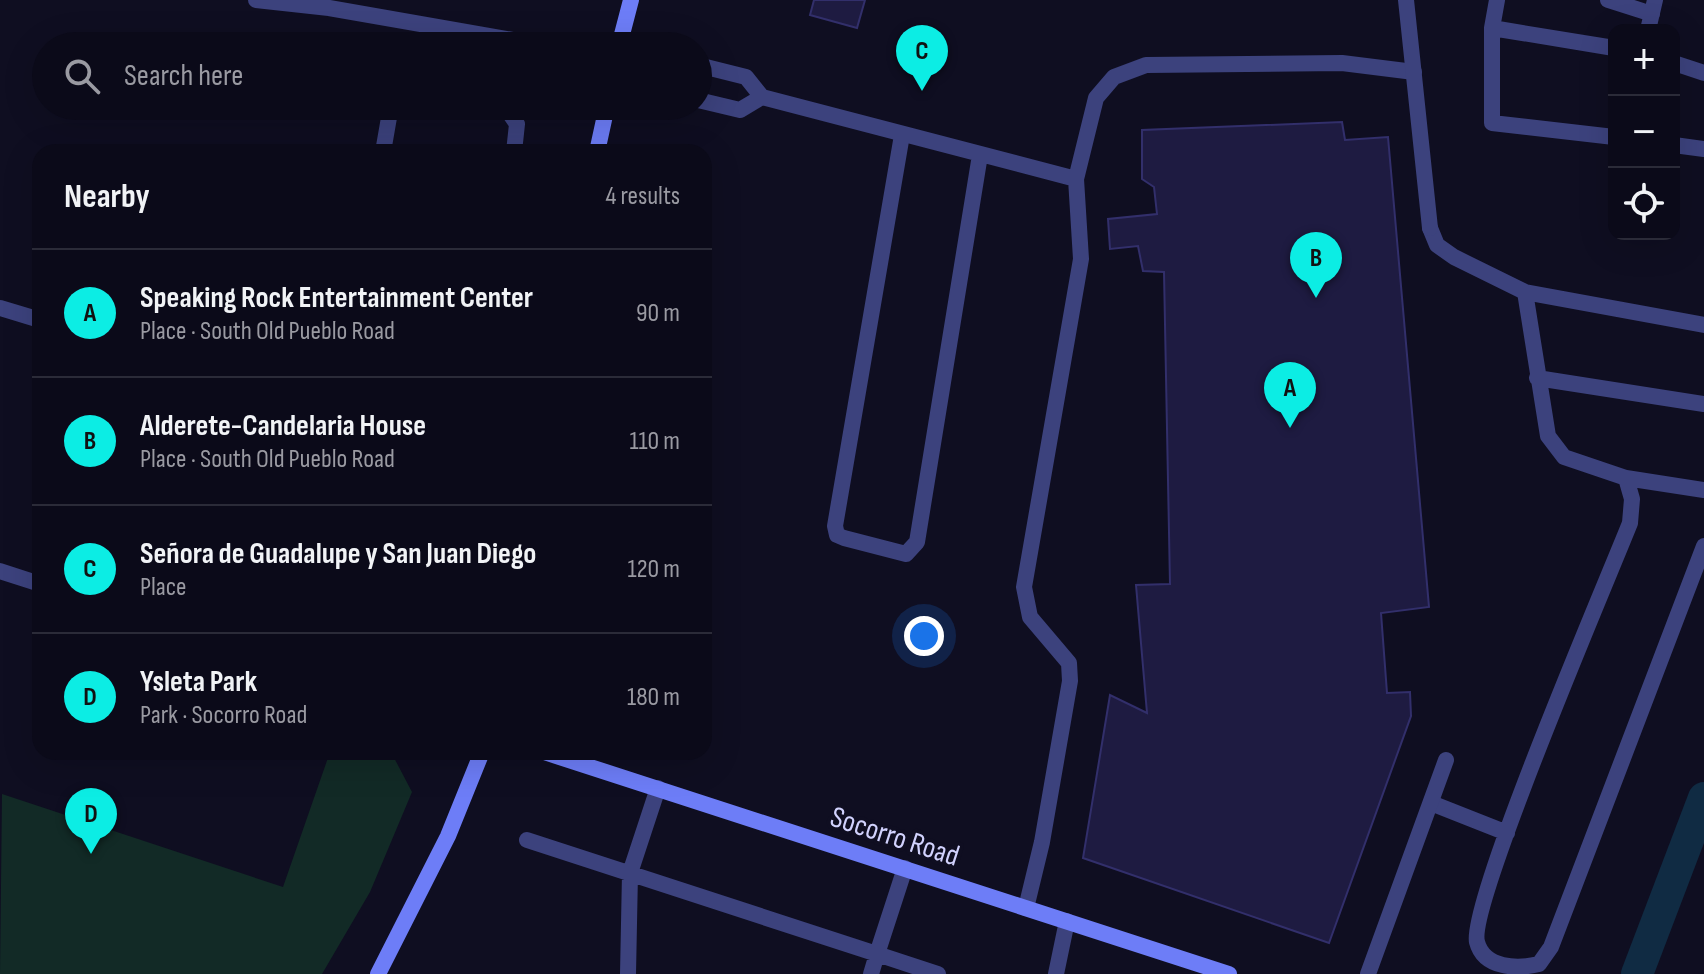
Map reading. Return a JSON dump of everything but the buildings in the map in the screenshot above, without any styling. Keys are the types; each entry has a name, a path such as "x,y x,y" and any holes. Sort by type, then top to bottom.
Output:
{"main road":[{"path":"623,32 631,0"},
{"path":"599,144 604,120"},
{"path":"378,974 448,836 479,760"},
{"name":"Socorro Road","path":"569,760 1229,974"}],"street":[{"path":"256,0 329,8 467,32"},
{"path":"1406,0 1430,228 1437,245 1454,257 1525,292 1704,325"},
{"path":"1497,0 1492,28 1492,123 1608,136"},
{"path":"1608,0 1652,15"},
{"path":"1492,28 1608,47"},
{"path":"1026,908 1042,842 1070,681 1069,663 1030,617 1024,587 1081,259 1076,179 1096,98 1114,77 1146,65 1342,63 1414,72"},
{"path":"1680,65 1704,73"},
{"path":"712,68 746,77 762,97 1076,179"},
{"path":"712,103 740,110 762,97"},
{"path":"384,144 389,120"},
{"path":"514,120 517,124 515,144"},
{"path":"902,135 835,526 837,535 844,538 906,554 917,542 980,155"},
{"path":"1680,146 1704,149"},
{"path":"1525,292 1548,436 1564,457 1626,478 1704,490"},
{"path":"0,308 32,318"},
{"path":"1537,378 1704,404"},
{"path":"1626,478 1632,499 1630,523 1507,833 1479,914 1477,942 1488,959 1515,970 1539,964 1551,947 1704,546"},
{"path":"0,571 32,581"},
{"path":"1368,974 1446,760"},
{"path":"633,972 630,873 658,788"},
{"path":"1431,803 1507,833"},
{"path":"527,840 938,974"},
{"path":"871,974 905,868"},
{"path":"1056,974 1067,921"}],"green space":[{"path":"327,760 395,760 412,792 370,892 322,974 0,974 2,794 283,887"}],"waterway":[{"path":"1637,974 1704,798"}],"place":[{"name":"Señora de Guadalupe y San Juan Diego","path":"922,91"},
{"name":"Alderete-Candelaria House","path":"1316,298"},
{"name":"Speaking Rock Entertainment Center","path":"1290,428"},
{"name":"Ysleta Park","path":"91,854"}]}
